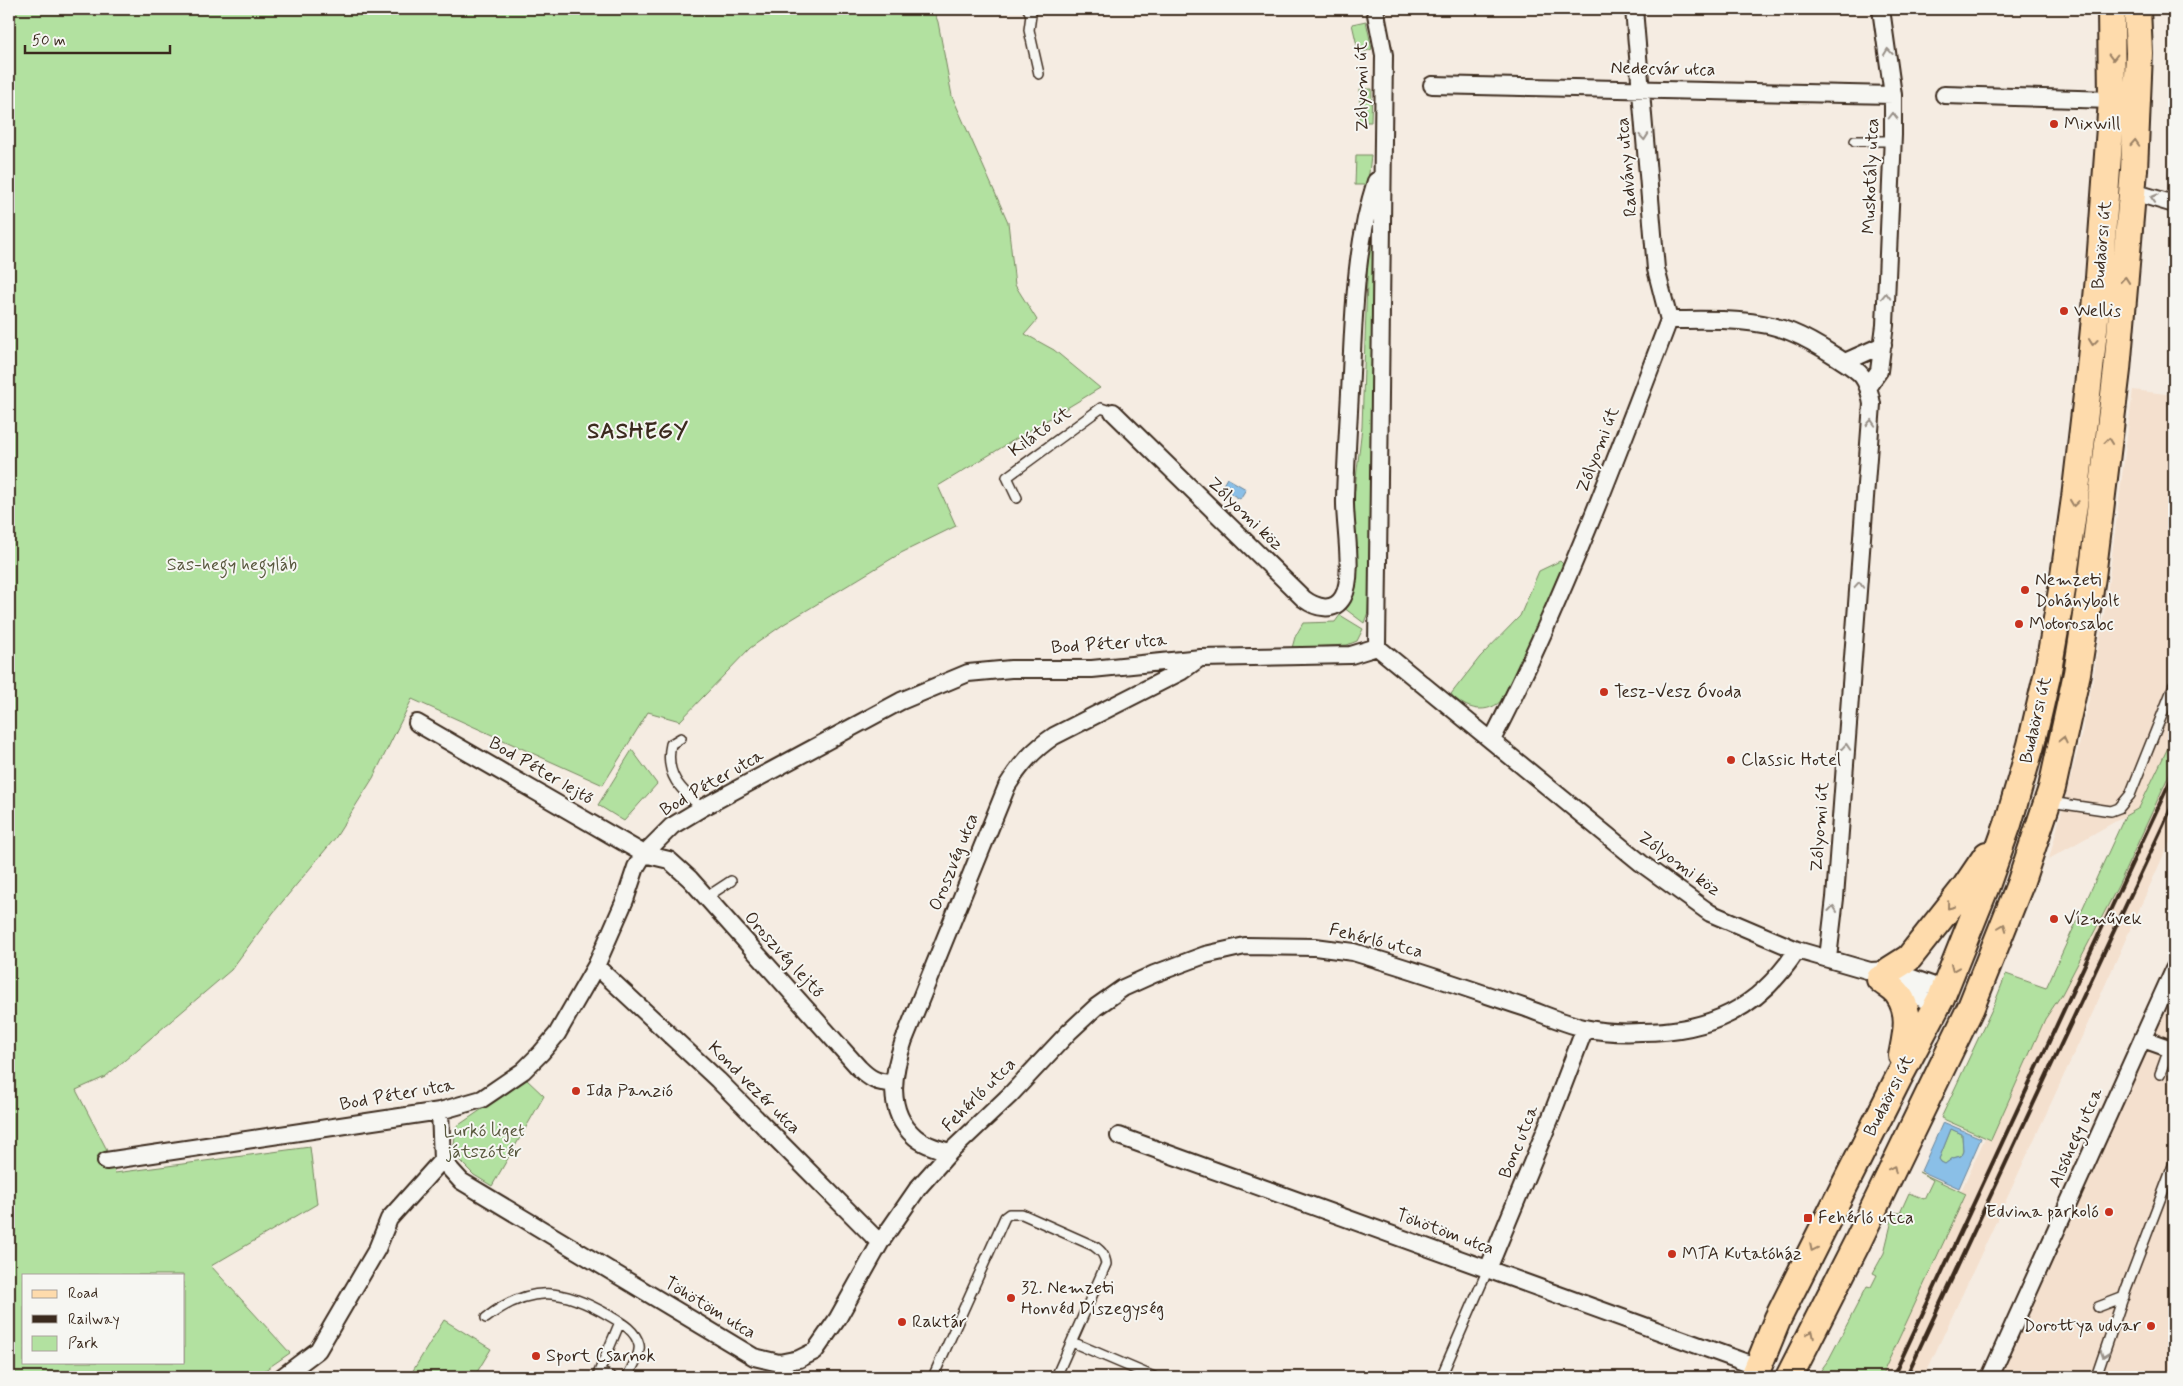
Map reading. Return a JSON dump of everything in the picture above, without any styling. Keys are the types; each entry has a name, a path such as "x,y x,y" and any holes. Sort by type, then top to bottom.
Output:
{"main road":[{"name":"Budaörsi út","path":"1756,1372 1778,1318 1898,1078 1934,995 1972,924 2008,824 2032,745 2047,676 2075,498 2099,278 2112,100 2111,9"},
{"name":"Budaörsi út","path":"1789,1377 1971,1007 2020,884 2047,801 2063,740 2077,673 2092,577 2117,370 2133,192 2139,53 2137,9"},
{"path":"1898,1078 1908,1024 1905,1008 1898,994 1880,973 1908,958 1966,886 2008,824"},
{"path":"1934,995 1961,991 1985,972"},
{"path":"1934,995 1950,1014 1941,1071"}],"street":[{"name":"Zólyomi út","path":"1375,9 1384,55 1377,647"},
{"name":"Radvány utca","path":"1634,9 1656,269 1669,320"},
{"name":"Muskotály utca","path":"1869,385 1879,370 1883,344 1893,141 1893,95 1881,9"},
{"name":"Nedecvár utca","path":"1432,86 1640,88 1893,95"},
{"path":"1944,95 2112,100"},
{"name":"Zólyomi út","path":"1347,580 1348,566 1344,499 1356,275 1370,206 1382,165"},
{"path":"2133,192 2174,204"},
{"name":"Zólyomi út","path":"1492,740 1516,694 1601,498 1669,320"},
{"path":"1669,320 1727,321 1758,324 1782,330 1820,346 1860,372 1869,385"},
{"path":"1845,362 1883,344"},
{"name":"Zólyomi út","path":"1828,958 1871,426 1872,404 1869,385"},
{"name":"Zólyomi köz","path":"1113,412 1304,600 1318,607 1333,606 1343,598 1347,580"},
{"path":"1377,647 1431,693 1492,740"},
{"name":"Bod Péter utca","path":"106,1161 440,1111 482,1099 523,1071 541,1054 557,1034 596,966 625,900 636,867 644,854 672,826 901,701 968,673 1011,669 1092,668 1201,658 1351,655 1377,647"},
{"name":"Oroszvég utca","path":"950,1152 931,1146 915,1137 899,1115 894,1097 893,1083 904,1040 1006,786 1022,763 1038,746 1182,671 1201,658"},
{"name":"Bod Péter lejtő","path":"417,723 644,854"},
{"name":"Zólyomi köz","path":"1492,740 1641,863 1710,912 1797,950 1880,973 1934,995"},
{"name":"Oroszvég lejtő","path":"644,854 669,860 706,898 869,1078 877,1082 893,1083"},
{"name":"Fehérló utca","path":"950,1152 1010,1095 1069,1032 1096,1007 1123,988 1154,974 1206,955 1245,946 1315,947 1353,952 1419,972 1585,1028 1627,1033 1658,1032 1711,1023 1734,1012 1769,987 1785,969 1797,950"},
{"name":"Kond vezér utca","path":"596,966 718,1080 880,1243"},
{"name":"Alsóhegy utca","path":"1990,1377 2174,969"},
{"name":"Bonc utca","path":"1488,1269 1551,1117 1585,1028"},
{"path":"2143,1039 2172,1050"},
{"path":"282,1377 318,1350 378,1249 389,1219 442,1160 440,1111"},
{"name":"Töhötöm utca","path":"1119,1136 1488,1269 1756,1372"},
{"name":"Töhötöm utca","path":"442,1160 468,1186 754,1357 779,1363 799,1359 815,1351 838,1318 880,1243 918,1188 950,1152"}],"lane":[{"path":"1028,9 1031,15 1029,30 1039,74"},
{"path":"1855,141 1893,141"},
{"name":"Kilátó út","path":"1017,498 1007,477 1101,408 1113,412"},
{"path":"2047,801 2111,811 2119,808 2130,795 2174,685"},
{"path":"681,738 671,744 669,753 672,774 680,789 702,808"},
{"path":"706,898 730,881"},
{"path":"2160,1074 2172,1050"},
{"path":"2096,1377 2174,1163"},
{"path":"933,1377 1002,1222 1009,1214 1022,1214 1094,1246 1102,1252 1106,1264 1056,1377"},
{"path":"1441,1377 1488,1269"},
{"path":"486,1318 513,1301 534,1295 557,1293 587,1303 620,1322 632,1332 639,1345 639,1350 627,1377"},
{"path":"2098,1307 2124,1297"},
{"path":"612,1377 599,1372 620,1322"},
{"path":"1072,1342 1154,1377"}],"shaded area":[{"path":"2133,390 2174,395 2174,735 2139,808 2049,859 2079,746 2092,685 2106,602"},
{"path":"2174,764 2174,832 2084,1032 1924,1377 1881,1377 1966,1195 1961,1191 1985,1138 1991,1140 2045,1019 2062,994 2118,886"},
{"path":"2174,994 2174,1377 1999,1377 2141,1062"}],"green space":[{"name":"Sas-hegy hegyláb","path":"9,9 933,9 938,22 952,96 1008,222 1015,285 1037,320 1025,334 1054,350 1100,388 938,486 956,526 901,553 784,624 750,648 680,721 648,712 603,785 412,699 373,778 336,837 273,913 231,970 105,1077 76,1090 105,1146 115,1173 310,1147 317,1204 211,1266 290,1353 255,1377 9,1377"},
{"path":"1366,21 1372,49 1363,52 1358,50 1352,24"},
{"path":"1360,89 1372,89 1371,122 1359,122"},
{"path":"1356,155 1371,155 1368,182 1364,185 1355,185"},
{"path":"1374,219 1371,532 1368,612 1364,623 1344,608 1354,586 1353,505 1362,427 1368,252"},
{"path":"1560,561 1563,564 1504,698 1498,704 1484,709 1470,707 1457,700 1451,694 1480,657 1520,616 1539,571"},
{"path":"1340,615 1363,629 1357,641 1347,645 1292,648 1295,637 1303,623 1335,622"},
{"path":"2174,735 2174,764 2118,886 2062,994 2045,1019 1991,1140 1941,1118 1993,1007 2006,974 2046,988 2125,816 2139,808"},
{"path":"632,750 657,784 624,821 598,805"},
{"name":"Lurkó liget játszótér","path":"526,1079 544,1096 492,1186 474,1175 453,1154 456,1127"},
{"path":"1951,1129 1962,1134 1963,1151 1961,1156 1953,1158 1945,1164 1939,1159"},
{"path":"1919,1172 1966,1194 1881,1377 1816,1377 1829,1359 1867,1286 1871,1287 1877,1275 1873,1273 1884,1253 1894,1212 1900,1213 1909,1193 1924,1199 1933,1180"},
{"path":"444,1320 491,1349 474,1377 409,1377"}],"water":[{"path":"1227,478 1246,489 1240,499 1221,488"},
{"path":"1943,1122 1981,1138 1959,1188 1921,1171","holes":["1951,1129 1962,1134 1963,1151 1961,1156 1953,1158 1945,1164 1941,1162 1939,1159"]}],"railway":[{"path":"1893,1377 2174,773"},
{"path":"1906,1377 2174,802"}],"place":[{"name":"Mixwill","path":"2054,124"},
{"name":"Wellis","path":"2064,311"},
{"name":"Nemzeti Dohánybolt","path":"2025,590"},
{"name":"Motorosabc","path":"2019,624"},
{"name":"Tesz-Vesz Óvoda","path":"1604,692"},
{"name":"Classic Hotel","path":"1731,760"},
{"name":"Vízművek","path":"2054,919"},
{"name":"Ida Panzió","path":"576,1091"},
{"name":"Edvina parkoló","path":"2109,1212"},
{"name":"Fehérló utca","path":"1808,1218"},
{"name":"MTA Kutatóház","path":"1672,1254"},
{"name":"32. Nemzeti Honvéd Díszegység","path":"1011,1298"},
{"name":"Raktár","path":"902,1322"},
{"name":"Dorottya udvar","path":"2151,1326"},
{"name":"Sport Csarnok","path":"536,1356"}],"district":[{"name":"SASHEGY","path":"638,432"}]}
